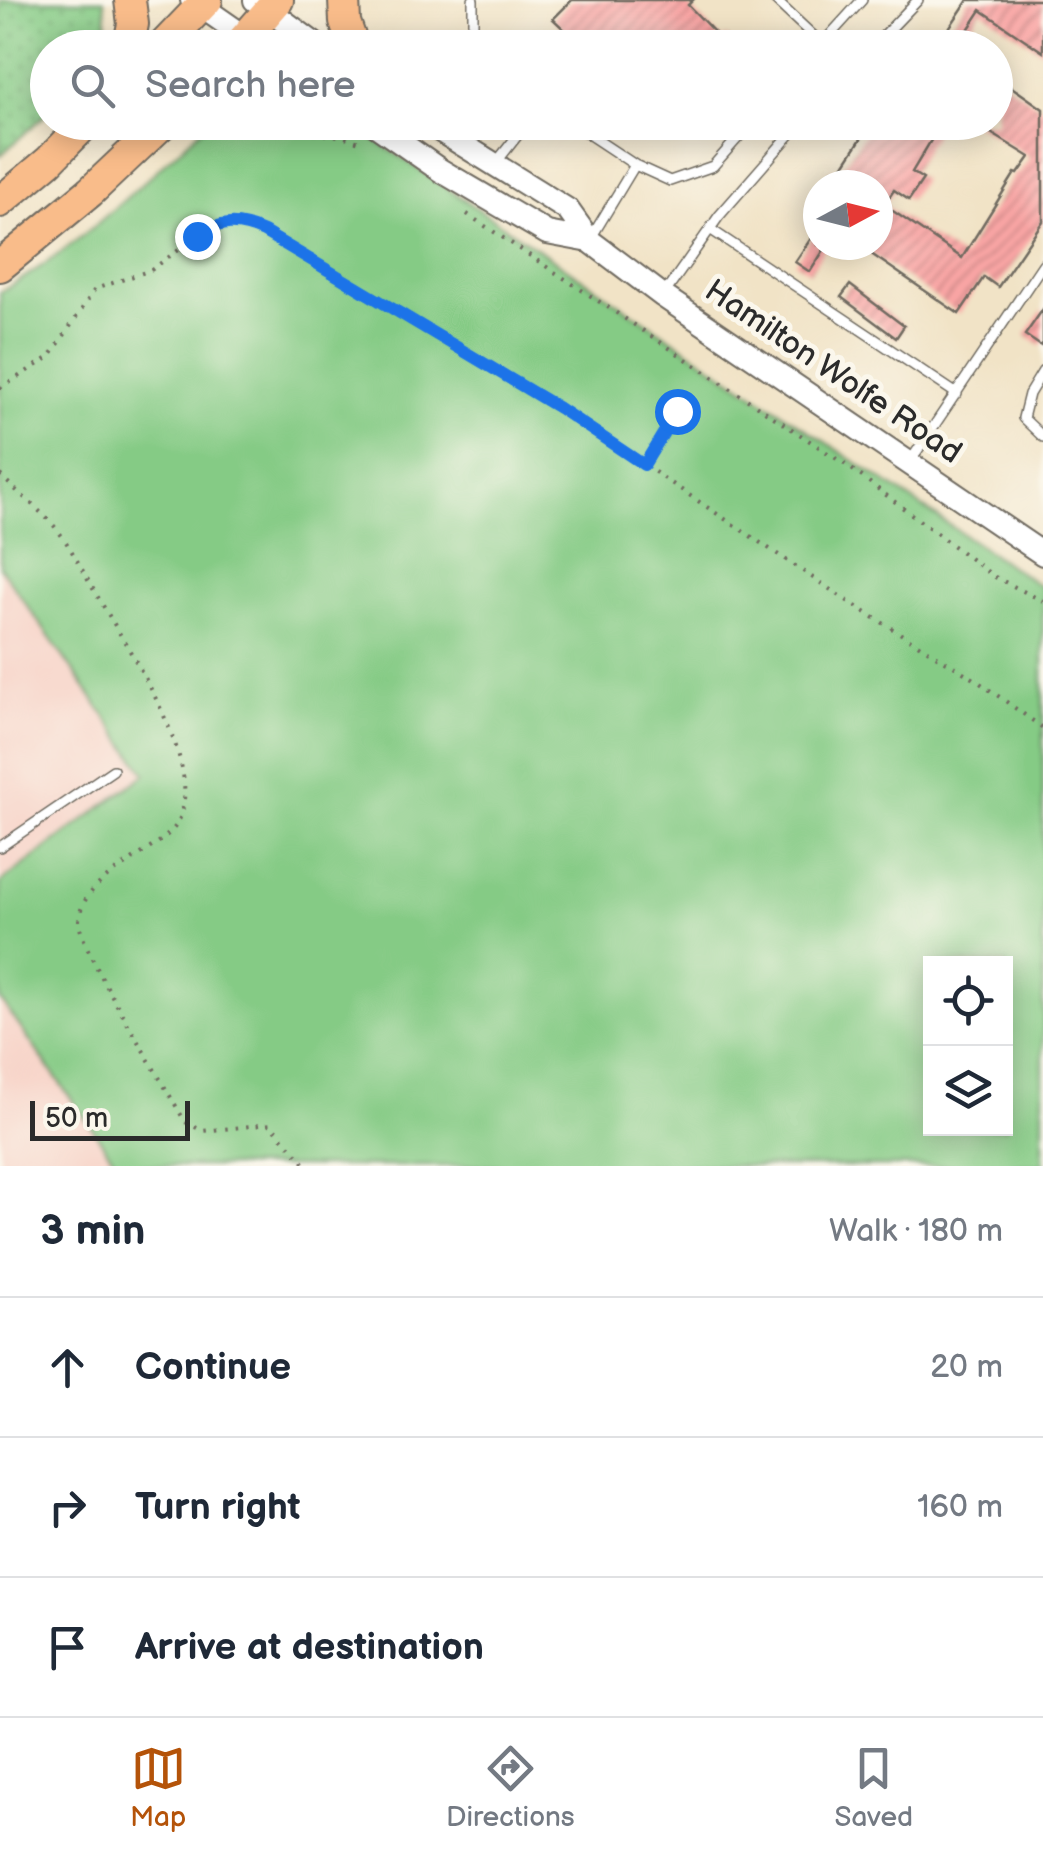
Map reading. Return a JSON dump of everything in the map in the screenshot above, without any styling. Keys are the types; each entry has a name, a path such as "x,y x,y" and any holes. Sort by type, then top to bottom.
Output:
{"main road":[{"path":"130,0 131,30"},
{"path":"344,0 348,30"},
{"path":"176,30 200,2"},
{"path":"254,30 268,3"},
{"path":"0,202 69,140"},
{"path":"0,266 90,192 145,140"}],"street":[{"path":"200,2 231,30"},
{"path":"268,3 299,30"},
{"name":"Hamilton Wolfe Road","path":"380,140 440,170 546,233 590,241"},
{"name":"Hamilton Wolfe Road","path":"454,140 568,210 590,241 663,296 1043,554"}],"lane":[{"path":"473,0 473,30"},
{"path":"775,0 805,30"},
{"path":"835,30 862,0"},
{"path":"889,30 918,0"},
{"path":"494,166 514,140"},
{"path":"597,140 635,165 670,181 713,166 736,140"},
{"path":"663,296 710,228 786,140"},
{"path":"590,241 635,165"},
{"path":"710,228 957,394"},
{"path":"910,462 1043,264"},
{"path":"1043,371 1029,394 1023,418 1043,437"},
{"path":"0,847 113,770"}],"path":[{"path":"453,204 849,468 992,576 1043,601"},
{"path":"0,388 50,356 95,289 151,270 208,228 226,222 244,223 559,408 852,604 973,678 1043,728"},
{"path":"644,465 677,411"},
{"path":"0,475 55,526 68,545 132,657 168,729 182,770 182,817 172,830 94,888 85,901 79,917 80,931 93,962 185,1122 203,1131 271,1124 307,1166"}],"shaded area":[{"path":"0,567 146,774 0,883"},
{"path":"0,999 25,1035 119,1166 0,1166"}],"green space":[{"path":"0,0 104,0 106,30 30,30 30,129 0,156"},
{"path":"190,140 375,140 1043,588 1043,1166 119,1166 0,999 0,883 146,774 0,567 0,292 83,235"}],"building":[{"path":"572,0 693,0 688,5 712,30 565,30 553,19"},
{"path":"968,0 1043,0 1043,52 981,10 968,30 948,30"},
{"path":"1013,88 1043,109 1043,221 998,287 984,277 959,314 880,260 893,260 893,211 962,258 1015,173 1030,157 1002,140 1013,140"},
{"path":"860,140 931,140 912,172 923,179 909,200 894,190 893,170 841,170"},
{"path":"803,250 803,260 818,260 810,272 795,262"},
{"path":"850,285 904,326 896,338 841,297"},
{"path":"1043,309 1043,343 1041,346 1025,335"}],"route":[{"path":"197,236 226,222 244,223 264,232 559,408 644,465 677,411"}]}
